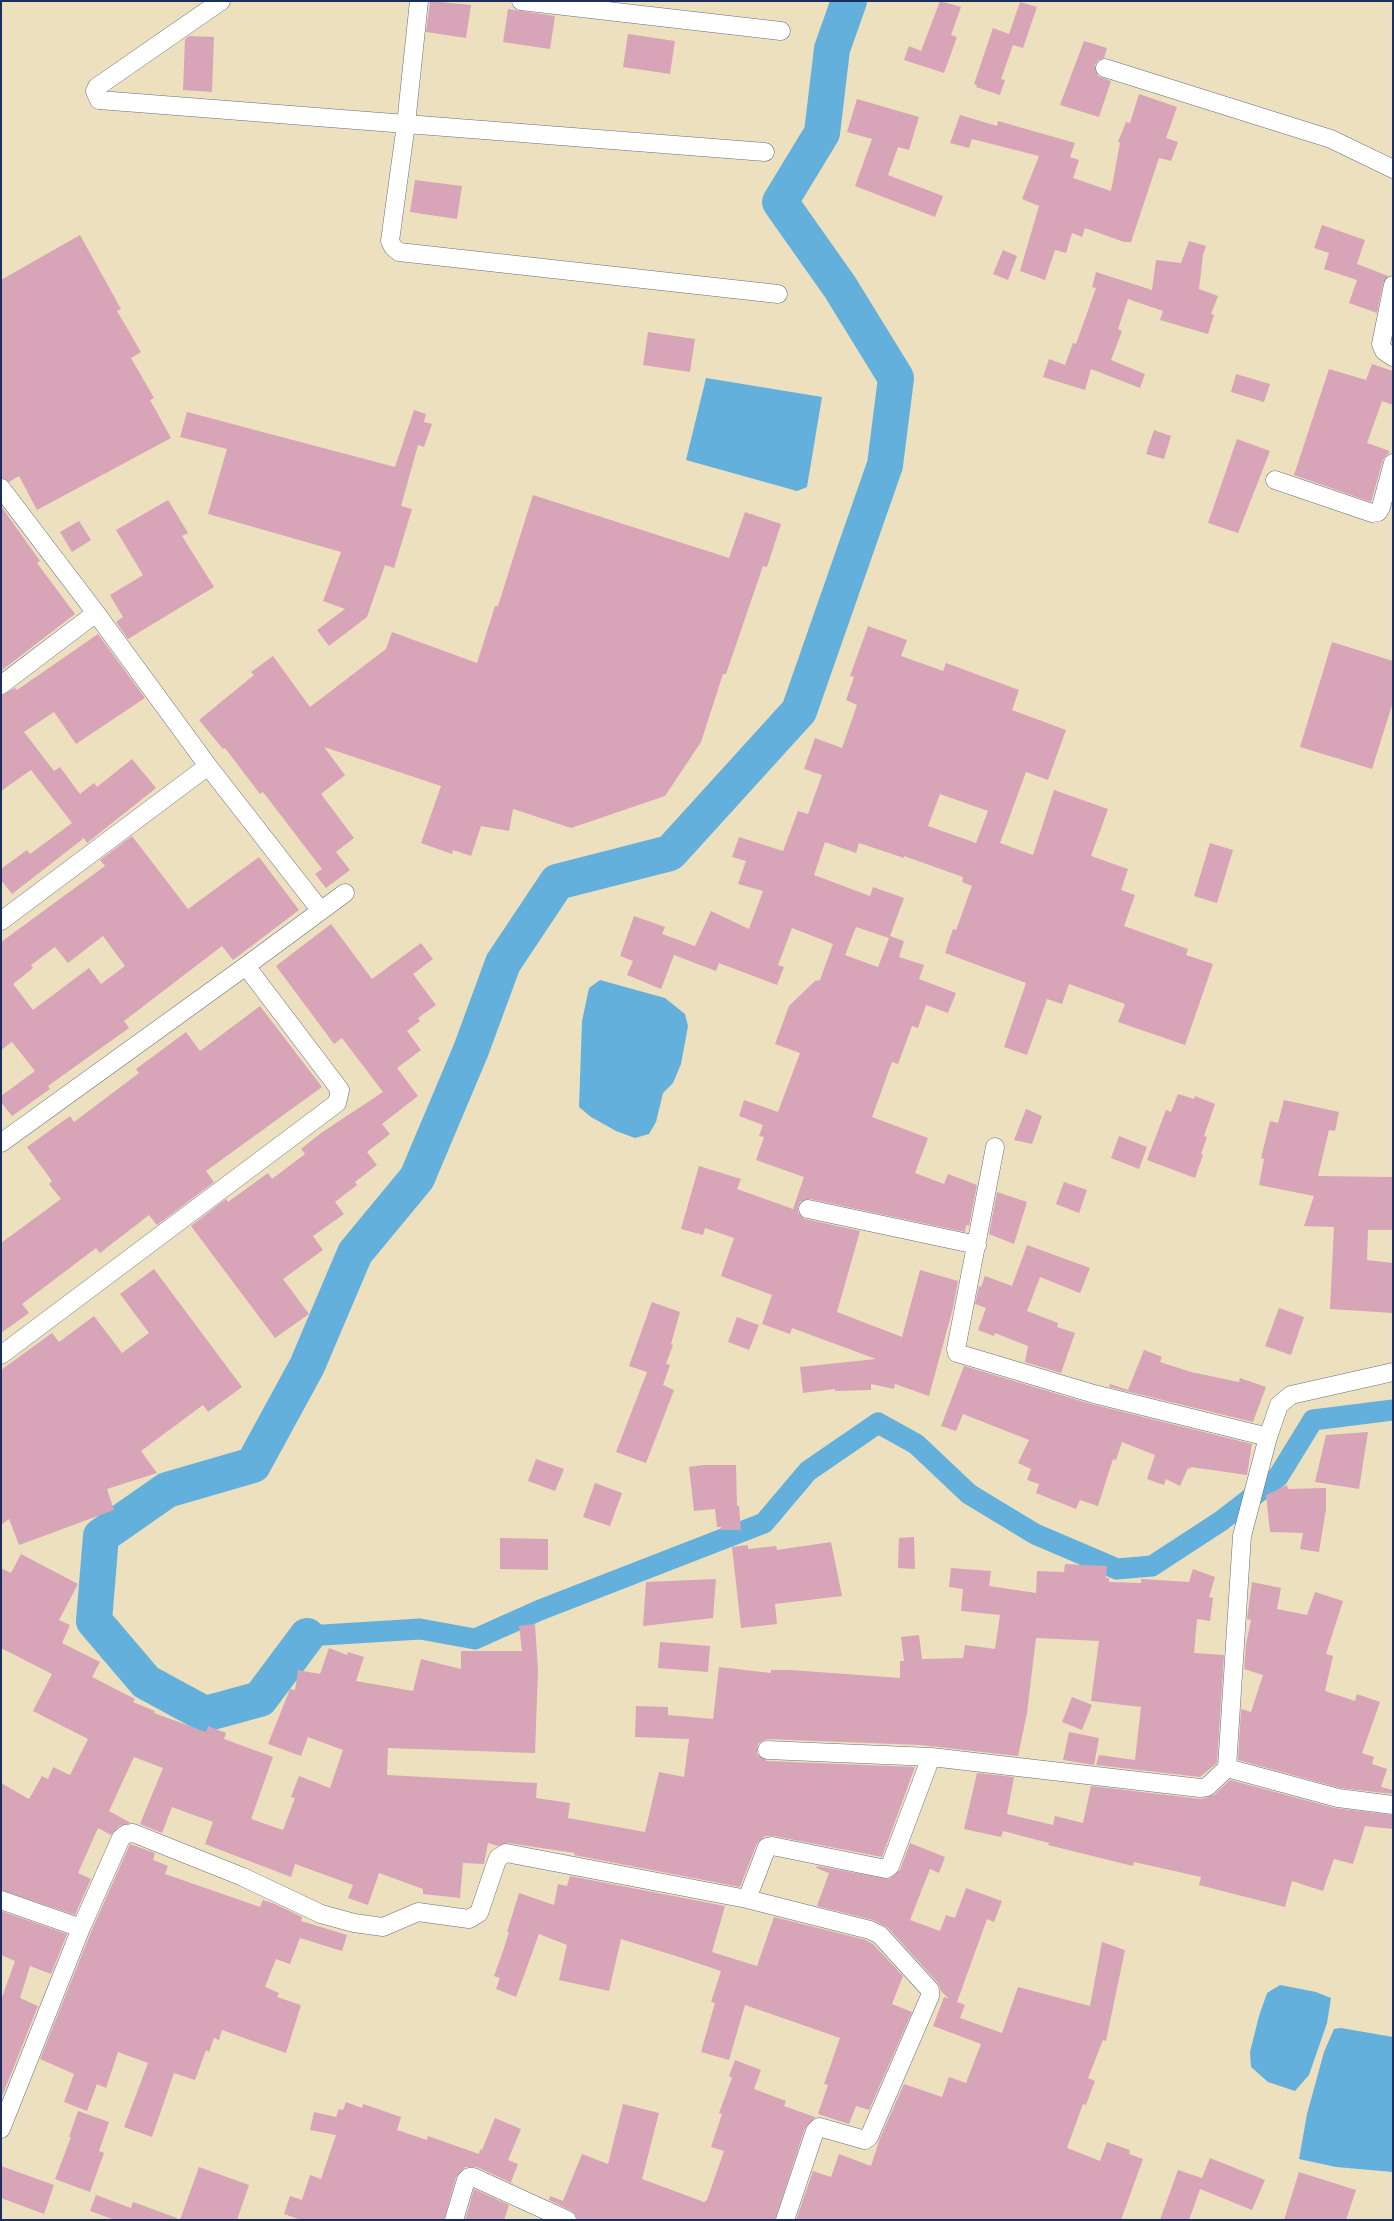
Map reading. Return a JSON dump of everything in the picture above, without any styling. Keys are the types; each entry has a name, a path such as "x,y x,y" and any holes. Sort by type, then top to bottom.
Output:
{"street":[{"path":"221,1 97,87 95,91 99,100 765,152"},
{"path":"419,1 406,124 390,241 399,252 778,294"},
{"path":"521,1 781,31"},
{"path":"1106,68 1330,139 1393,168"},
{"path":"1393,286 1382,344 1384,351 1393,357"},
{"path":"1275,480 1372,513 1378,512 1381,507 1393,463"},
{"path":"1,488 96,612 208,766 321,911"},
{"path":"1,685 96,612"},
{"path":"1,921 208,766"},
{"path":"1,1143 345,893"},
{"path":"1,1355 337,1103 340,1090 246,966"},
{"path":"995,1147 956,1349 957,1353 1094,1394 1268,1437"},
{"path":"808,1209 977,1245"},
{"path":"767,1750 931,1757 1200,1788 1207,1787 1228,1768 1242,1536 1268,1437 1279,1405 1291,1396 1393,1372"},
{"path":"747,1899 767,1847 772,1846 886,1869 890,1866 931,1757"},
{"path":"1228,1768 1338,1798 1393,1805"},
{"path":"1,2129 82,1928 121,1838 126,1834 133,1833 243,1877 321,1914 354,1923 383,1927 418,1912 469,1919 480,1913 498,1858 506,1853 747,1899 870,1930 880,1934 930,1990 930,1996 869,2137 865,2140 819,2127 815,2131 785,2220"},
{"path":"1,1900 82,1928"},
{"path":"454,2220 466,2180 469,2176 567,2220"}],"water":[{"path":"706,378 822,397 807,487 797,491 686,460"},
{"path":"600,980 665,998 685,1014 688,1026 681,1064 673,1083 663,1093 656,1122 649,1134 635,1138 616,1131 591,1117 579,1107 582,1021 589,988"},
{"path":"1280,1985 1316,1992 1331,1998 1327,2023 1309,2075 1295,2091 1268,2082 1251,2067 1250,2052 1267,1993"},
{"path":"1341,2028 1393,2037 1393,2172 1336,2167 1299,2159 1307,2114 1324,2052 1334,2029"}],"building":[{"path":"430,1 471,5 466,38 426,32"},
{"path":"940,1 961,7 951,35 957,37 944,73 904,60 909,46 921,51"},
{"path":"1020,2 1037,7 1023,48 1013,45 1001,79 1005,80 1000,95 976,87 977,85 974,84 993,28 1009,34"},
{"path":"508,9 555,16 550,49 503,42"},
{"path":"628,34 675,41 670,74 623,67"},
{"path":"189,36 214,37 212,92 183,90 185,39"},
{"path":"1084,41 1107,48 1104,58 1098,60 1095,65 1098,76 1111,81 1099,117 1060,105"},
{"path":"1139,94 1177,107 1166,138 1178,142 1171,161 1159,158 1131,242 1124,242 1085,228 1082,237 1072,233 1066,253 1055,250 1045,280 1020,271 1039,206 1022,199 1039,156 972,139 969,148 950,143 960,115 997,126 998,121 1075,143 1070,157 1079,160 1073,178 1111,191 1120,143 1118,142 1126,122 1130,123"},
{"path":"857,99 919,117 909,150 898,147 888,175 943,196 935,217 855,186 872,139 847,132"},
{"path":"415,180 462,186 457,219 410,212"},
{"path":"1322,225 1365,240 1357,264 1388,276 1383,283 1377,313 1349,303 1357,280 1324,269 1329,253 1314,248"},
{"path":"80,235 121,309 117,311 141,352 131,358 154,398 150,400 171,438 37,510 19,476 9,482 1,478 1,280"},
{"path":"1189,241 1206,246 1203,255 1199,289 1218,296 1211,314 1214,315 1208,334 1160,320 1163,311 1128,299 1118,329 1122,331 1111,360 1145,374 1140,388 1091,369 1085,390 1043,377 1049,359 1065,365 1073,343 1076,344 1096,288 1092,287 1096,272 1152,290 1156,260 1181,263"},
{"path":"1003,250 1017,256 1008,280 993,274"},
{"path":"648,332 695,339 690,372 643,365"},
{"path":"1372,364 1393,371 1393,405 1382,401 1367,443 1390,451 1383,460 1371,502 1294,475 1329,369 1366,380"},
{"path":"1236,374 1270,384 1264,402 1231,392"},
{"path":"414,410 426,414 424,422 432,424 424,447 418,445 401,506 412,509 394,568 385,565 367,617 329,646 317,630 345,609 323,601 341,552 208,514 227,449 180,437 187,412 395,467"},
{"path":"1154,430 1171,436 1164,459 1146,454"},
{"path":"1237,439 1270,451 1238,533 1208,523"},
{"path":"533,495 729,558 745,512 781,524 767,567 763,566 726,674 723,674 701,742 665,796 571,828 513,809 509,831 481,826 471,856 453,850 452,854 421,843 441,786 324,747 345,775 321,794 354,838 336,852 350,870 326,888 315,874 322,869 263,792 260,794 225,748 223,749 199,720 254,675 251,672 273,656 310,707 386,649 392,632 477,663 495,606 498,606"},
{"path":"168,500 188,533 182,536 214,587 128,639 116,622 123,617 110,595 143,575 116,530"},
{"path":"1,506 40,561 37,563 75,614 1,671"},
{"path":"79,521 91,540 72,552 60,532"},
{"path":"868,626 907,640 901,656 943,671 946,663 1019,690 1012,710 1066,730 1048,780 1026,772 1000,843 1033,855 1054,790 1108,809 1091,856 1128,869 1121,890 1135,895 1124,926 1188,949 1186,955 1213,964 1185,1045 1118,1022 1125,1004 1069,984 1062,1004 1047,999 1027,1055 1004,1047 1026,983 945,953 953,929 956,930 972,886 962,882 963,877 904,856 904,858 859,843 856,853 825,842 814,875 870,896 873,887 904,898 890,936 904,941 899,957 924,965 919,979 956,993 948,1013 926,1005 918,1028 912,1026 898,1064 892,1062 872,1117 928,1138 915,1173 944,1184 948,1174 977,1185 969,1226 966,1225 965,1232 810,1199 800,1202 798,1207 798,1213 805,1219 860,1231 837,1312 902,1337 920,1270 958,1281 953,1308 929,1396 895,1384 894,1389 871,1384 871,1390 835,1391 835,1389 803,1393 800,1367 876,1359 792,1328 790,1334 762,1324 772,1295 721,1276 734,1238 705,1228 703,1235 681,1229 699,1166 741,1179 737,1189 793,1209 804,1177 756,1160 764,1137 759,1136 763,1125 739,1116 744,1100 778,1112 800,1053 775,1044 789,1006 815,981 820,980 833,944 792,928 778,965 784,967 777,985 719,963 716,971 674,955 661,989 627,975 633,961 620,956 634,916 665,927 662,934 695,946 711,911 749,929 763,891 738,884 746,861 732,857 739,837 783,851 798,811 808,814 822,775 804,769 815,738 842,748 857,705 846,700 854,677 850,676","holes":["940,794 988,811 976,843 928,826","856,927 889,938 878,967 845,955"]},
{"path":"98,634 145,698 76,744 54,712 24,732 54,771 60,767 80,794 94,783 97,787 132,759 156,788 87,843 84,838 12,894 1,880 1,869 27,850 30,854 72,823 31,770 1,791 1,695 15,688 17,690"},
{"path":"1332,642 1393,661 1393,702 1372,769 1300,747"},
{"path":"132,836 188,909 259,857 299,910 233,960 222,946 124,1021 129,1028 48,1086 50,1089 12,1116 1,1102 1,1096 35,1071 12,1042 1,1050 1,942 105,866 100,860","holes":["103,936 125,966 101,984 89,968 33,1010 13,984 33,968 31,965 55,947 68,963"]},
{"path":"1210,843 1233,850 1217,903 1194,896"},
{"path":"331,924 372,979 421,943 433,959 413,974 436,1005 418,1018 420,1021 407,1031 421,1050 397,1068 418,1096 382,1124 390,1134 367,1152 377,1165 355,1182 357,1185 335,1202 344,1214 313,1236 323,1250 283,1279 309,1314 275,1338 191,1226 226,1199 228,1202 268,1173 272,1179 305,1154 301,1149 321,1133 383,1092 342,1038 334,1044 276,966"},
{"path":"260,1006 322,1087 206,1171 214,1182 157,1225 149,1215 100,1253 96,1248 22,1304 29,1313 1,1333 1,1243 61,1199 49,1184 52,1181 27,1147 70,1116 74,1122 139,1073 136,1069 186,1032 200,1051"},
{"path":"1178,1094 1194,1099 1195,1096 1215,1104 1204,1136 1207,1137 1195,1178 1147,1160 1166,1110 1171,1112"},
{"path":"1284,1100 1339,1112 1335,1131 1329,1130 1318,1176 1393,1177 1393,1230 1368,1230 1367,1260 1393,1263 1393,1313 1330,1309 1334,1227 1304,1226 1314,1196 1259,1185 1264,1159 1261,1158 1270,1121 1278,1123"},
{"path":"1026,1109 1042,1116 1032,1144 1014,1140"},
{"path":"1119,1136 1147,1147 1139,1169 1111,1158"},
{"path":"1064,1182 1087,1190 1079,1213 1056,1204"},
{"path":"997,1192 1027,1202 1014,1244 989,1234"},
{"path":"1027,1245 1090,1268 1080,1293 1040,1277 1027,1311 1058,1323 1057,1327 1075,1333 1061,1373 1025,1362 1028,1346 995,1333 994,1336 978,1330 986,1308 975,1304 979,1286 981,1287 985,1276 1012,1286"},
{"path":"154,1269 242,1387 208,1412 203,1405 141,1451 157,1473 107,1489 114,1510 19,1545 9,1519 1,1525 1,1370 52,1333 59,1342 94,1316 122,1353 149,1333 120,1294"},
{"path":"652,1302 680,1312 671,1344 673,1345 666,1364 670,1365 663,1385 674,1390 646,1463 616,1452 647,1372 629,1366"},
{"path":"1279,1308 1304,1317 1291,1355 1265,1346"},
{"path":"737,1317 759,1325 749,1350 728,1342"},
{"path":"1144,1350 1162,1357 1160,1362 1191,1372 1239,1382 1240,1378 1266,1387 1253,1422 1109,1387 1110,1384 1128,1390"},
{"path":"964,1366 1091,1404 1252,1444 1247,1475 1191,1467 1190,1469 1188,1468 1180,1486 1166,1479 1164,1485 1147,1479 1155,1455 1122,1442 1116,1460 1113,1459 1098,1506 1080,1500 1076,1509 1036,1493 1039,1484 1027,1480 1031,1469 1018,1463 1029,1440 963,1414 956,1431 941,1426"},
{"path":"1368,1432 1359,1489 1315,1482 1326,1435"},
{"path":"536,1459 564,1469 555,1491 528,1481"},
{"path":"736,1465 737,1506 739,1506 741,1530 721,1530 721,1527 717,1527 715,1509 694,1511 689,1467"},
{"path":"595,1483 622,1493 610,1526 583,1517"},
{"path":"1287,1485 1288,1489 1326,1488 1326,1509 1319,1552 1300,1549 1303,1533 1270,1532 1266,1495"},
{"path":"914,1537 915,1569 898,1568 899,1538"},
{"path":"500,1538 548,1539 548,1570 500,1569"},
{"path":"831,1542 842,1596 775,1604 777,1624 741,1628 732,1547 748,1545 748,1549 776,1546 777,1550"},
{"path":"21,1554 78,1584 59,1620 70,1625 62,1643 100,1662 92,1677 135,1699 133,1702 155,1711 154,1713 206,1732 208,1726 226,1733 224,1739 273,1757 251,1819 283,1830 295,1798 291,1797 299,1776 330,1788 343,1750 308,1737 301,1756 268,1744 290,1689 295,1690 298,1670 320,1674 329,1648 347,1655 348,1652 364,1657 356,1681 413,1691 421,1659 461,1669 461,1651 522,1651 519,1626 535,1624 538,1670 535,1753 388,1748 387,1775 537,1783 536,1798 570,1803 568,1818 645,1832 659,1772 684,1777 689,1739 635,1737 636,1706 668,1707 668,1715 713,1719 719,1667 771,1673 771,1670 791,1670 900,1678 900,1661 904,1661 901,1637 919,1635 922,1659 963,1658 965,1645 995,1649 1000,1615 961,1611 963,1589 949,1587 951,1568 991,1571 989,1586 1036,1593 1037,1571 1064,1572 1065,1564 1107,1566 1106,1578 1109,1578 1109,1582 1141,1583 1141,1579 1189,1582 1193,1569 1215,1577 1209,1597 1213,1598 1210,1621 1197,1619 1194,1653 1224,1655 1217,1763 1200,1777 1096,1765 1099,1755 1135,1760 1141,1707 1091,1701 1099,1641 1036,1638 1027,1713 1018,1756 920,1745 767,1739 758,1744 757,1754 767,1761 915,1767 882,1857 774,1836 765,1836 757,1843 740,1887 574,1855 575,1853 508,1843 498,1846 488,1843 484,1864 463,1863 460,1898 423,1894 423,1889 379,1873 368,1905 348,1898 353,1885 295,1864 291,1877 205,1844 213,1822 172,1807 162,1833 140,1824 163,1768 134,1757 109,1811 131,1823 119,1826 111,1835 98,1828 78,1873 91,1879 75,1915 1,1890 1,1783 29,1799 42,1776 48,1779 53,1767 70,1775 88,1739 33,1711 52,1674 1,1648 1,1568 11,1573"},
{"path":"716,1579 713,1618 643,1626 646,1582"},
{"path":"1252,1582 1281,1588 1277,1609 1307,1615 1315,1592 1343,1601 1326,1654 1333,1656 1325,1691 1355,1701 1357,1694 1380,1702 1362,1753 1374,1757 1372,1764 1387,1769 1381,1787 1393,1790 1393,1794 1340,1788 1238,1760 1241,1709 1251,1712 1263,1675 1244,1669 1246,1644 1251,1620 1247,1619"},
{"path":"660,1642 710,1646 708,1672 658,1668"},
{"path":"1072,1697 1092,1705 1082,1730 1062,1722"},
{"path":"1069,1732 1099,1738 1094,1765 1063,1760"},
{"path":"977,1773 1014,1777 1007,1814 1053,1825 1055,1816 1083,1823 1091,1786 1201,1799 1214,1795 1230,1780 1335,1808 1393,1815 1393,1829 1365,1826 1353,1864 1334,1859 1323,1891 1292,1881 1285,1907 1199,1885 1201,1877 1134,1862 1133,1866 1048,1845 1049,1843 1003,1831 1001,1837 964,1829"},
{"path":"910,1843 945,1857 939,1873 930,1869 910,1920 940,1931 946,1915 955,1918 966,1888 1002,1901 994,1922 987,1919 957,2002 965,2005 960,2018 1002,2033 1018,1987 1090,2006 1102,1942 1125,1950 1106,2041 1103,2040 1088,2078 1095,2081 1086,2105 1083,2104 1067,2148 1100,2161 1107,2142 1130,2150 1129,2154 1143,2159 1121,2220 796,2220 813,2171 831,2177 839,2154 871,2166 880,2138 904,2084 942,2097 949,2077 966,2083 981,2044 933,2026 944,1997 949,1999 941,1991 938,1983 888,1928 873,1920 817,1906 829,1873 816,1868 817,1866 889,1879 900,1870"},
{"path":"130,1844 155,1853 153,1860 168,1866 165,1874 260,1907 263,1900 275,1904 302,1917 301,1921 347,1935 342,1951 300,1938 290,1964 276,1959 265,1987 279,1993 277,1997 301,2005 286,2053 222,2030 219,2040 214,2038 209,2052 206,2050 195,2080 174,2073 152,2137 124,2127 148,2063 118,2052 106,2088 97,2084 87,2111 64,2102 74,2074 40,2059 91,1932"},
{"path":"570,1876 725,1906 712,1952 757,1966 774,1917 866,1940 873,1944 903,1976 892,2004 912,2012 869,2110 856,2106 849,2124 818,2114 828,2085 824,2084 840,2038 745,2005 729,2060 701,2052 715,2003 711,2002 721,1971 676,1956 621,1939 609,1991 559,1980 567,1945 539,1934 516,1997 496,1989 500,1978 494,1976 509,1932 507,1932 519,1893 554,1905 558,1884 567,1886"},
{"path":"1,1911 67,1934 51,1974 30,1966 20,1998 38,2006 1,2099 1,2000 15,1961 1,1955"},
{"path":"735,2060 761,2070 754,2089 786,2101 784,2106 815,2117 805,2128 775,2220 578,2220 572,2211 549,2200 550,2196 563,2201 582,2154 608,2164 623,2104 659,2113 642,2179 704,2202 707,2200 724,2151 711,2147 722,2114 719,2113 732,2078 729,2076"},
{"path":"346,2102 362,2108 363,2104 401,2117 397,2130 427,2140 428,2136 479,2154 495,2118 521,2129 508,2160 518,2164 511,2182 516,2185 477,2167 465,2167 456,2177 444,2220 301,2220 284,2214 290,2196 302,2200 310,2175 321,2179 336,2135 310,2130 314,2112 336,2117 339,2109 343,2110"},
{"path":"78,2111 109,2122 99,2151 104,2153 90,2192 55,2179 71,2137 69,2137"},
{"path":"1210,2158 1265,2180 1252,2210 1200,2189 1189,2220 1160,2220 1178,2170 1202,2178"},
{"path":"1,2166 54,2185 44,2214 1,2198"},
{"path":"199,2167 249,2185 237,2220 180,2220"},
{"path":"1299,2172 1356,2190 1346,2220 1284,2220"},
{"path":"474,2189 509,2205 504,2220 465,2220"},
{"path":"96,2195 131,2208 133,2202 177,2218 176,2220 115,2220 90,2211"}],"waterway":[{"path":"307,1636 260,1699 205,1714 146,1682 94,1621 101,1536 167,1490 253,1465 307,1366 355,1253 417,1178 471,1050 503,963 557,882 670,853 799,711 885,465 896,378 840,287 780,202 822,133 832,49 849,1"},
{"path":"307,1636 420,1629 475,1639 540,1610 764,1523 808,1471 878,1423 916,1444 969,1494 1035,1534 1117,1569 1152,1566 1221,1521 1278,1477 1313,1420 1393,1410"}]}
